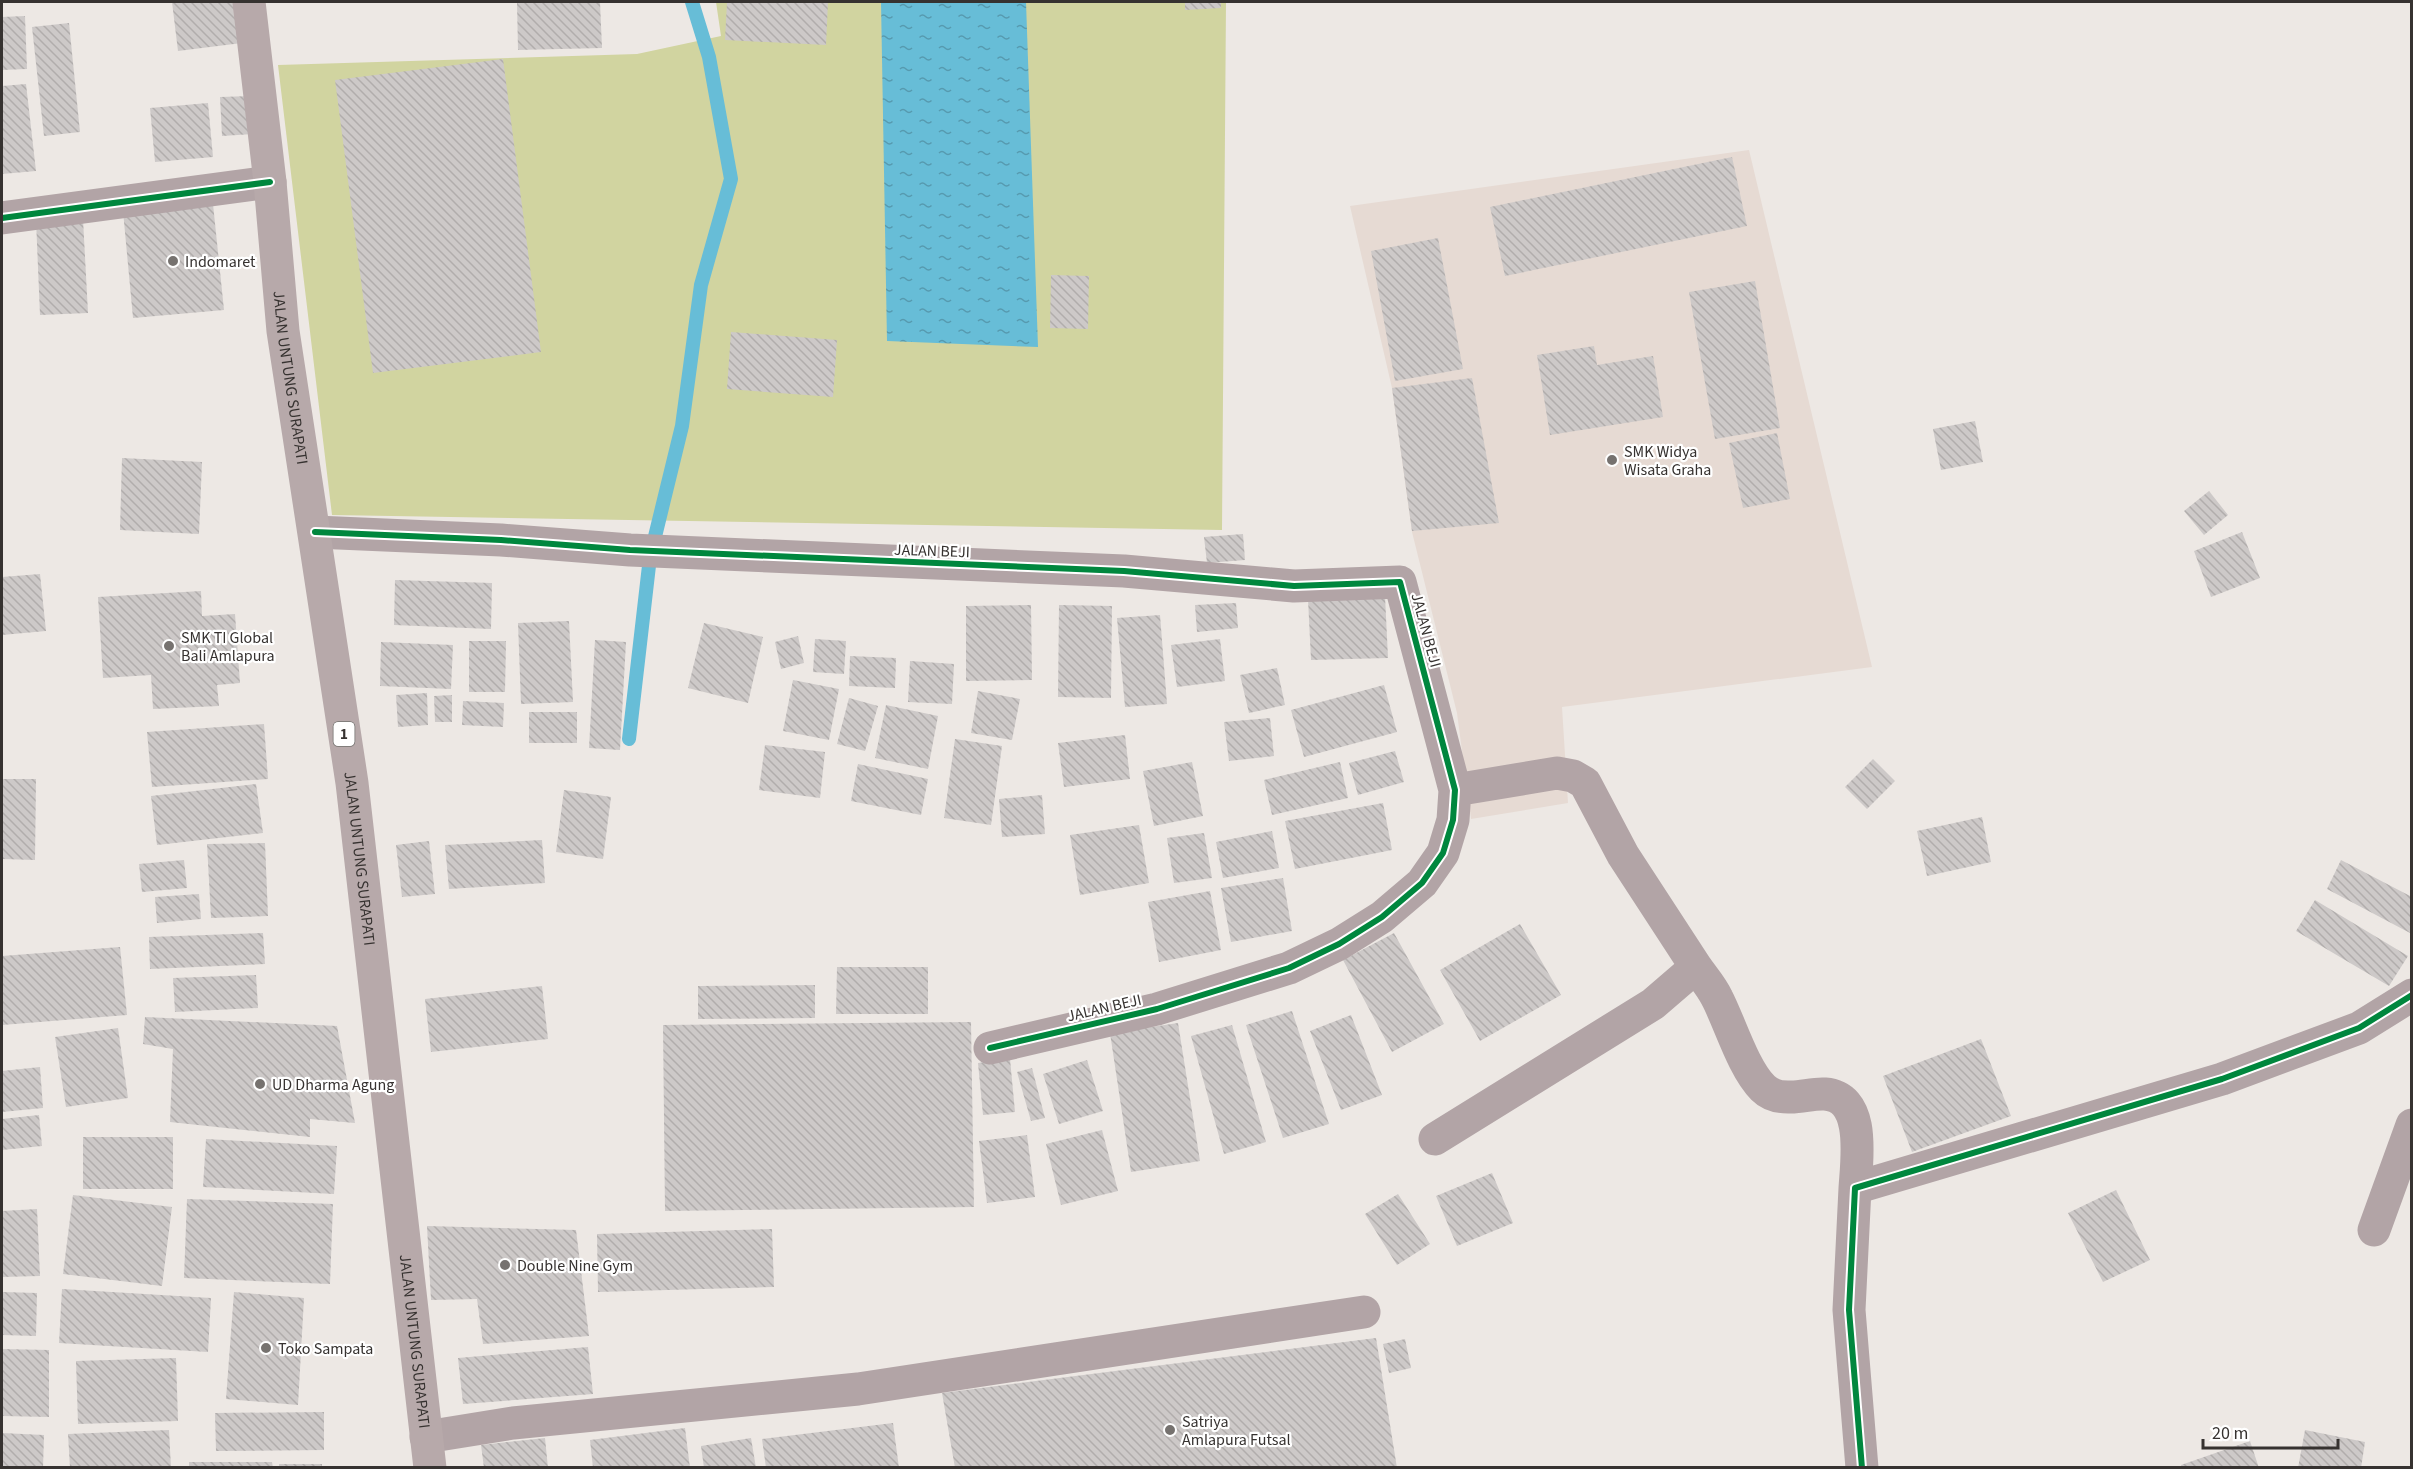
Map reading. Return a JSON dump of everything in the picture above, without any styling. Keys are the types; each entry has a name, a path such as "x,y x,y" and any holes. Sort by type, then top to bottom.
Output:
{"highway":[{"name":"JALAN UNTUNG SURAPATI","path":"249,2 270,182 284,331 352,783 428,1452"}],"street":[{"path":"2,218 270,182"},
{"name":"JALAN BEJI","path":"315,532 501,540 630,550 1124,571 1294,586 1400,582 1455,790 1453,820 1443,853 1422,883 1382,917 1339,944 1289,968 1156,1009 990,1048"},
{"path":"1455,790 1557,773 1573,776 1585,783 1623,855 1696,968 1716,994 1751,1072 1762,1088 1773,1096 1824,1094 1839,1097 1848,1104 1857,1137 1849,1310 1862,1467"},
{"path":"1435,1139 1653,1004 1696,968"},
{"path":"1855,1188 2222,1079 2360,1028 2412,995"},
{"path":"2374,1230 2412,1125"},
{"path":"428,1452 513,1423 858,1389 1364,1312"}],"shaded area":[{"name":"SMK Widya Wisata Graha","path":"1749,150 1872,667 1562,707 1568,803 1471,819 1457,713 1412,532 1392,388 1350,206"}],"green space":[{"path":"716,2 1226,2 1222,530 332,515 278,65 637,54 721,36"}],"water":[{"path":"881,2 1026,2 1038,347 887,341"}],"building":[{"path":"172,2 237,2 242,43 178,51"},
{"path":"517,2 600,2 602,48 518,50"},
{"path":"727,2 828,2 826,45 725,40"},
{"path":"1185,2 1221,2 1221,8 1185,10"},
{"path":"25,16 27,69 2,70 2,17"},
{"path":"69,23 80,132 44,136 32,27"},
{"path":"503,59 541,352 373,373 335,80"},
{"path":"26,84 36,171 2,174 2,86"},
{"path":"251,96 253,134 222,136 220,97"},
{"path":"208,103 213,157 155,162 150,108"},
{"path":"1732,157 1747,226 1505,276 1490,207"},
{"name":"Indomaret","path":"213,204 224,310 133,318 123,211"},
{"path":"83,219 88,313 40,315 36,220"},
{"path":"1438,238 1463,369 1395,381 1371,251"},
{"path":"1051,275 1089,276 1088,329 1050,328"},
{"path":"1755,281 1780,428 1715,439 1689,292"},
{"path":"731,332 837,340 833,397 727,389"},
{"path":"1594,346 1597,365 1653,356 1663,417 1550,435 1537,355"},
{"path":"1472,378 1499,523 1412,531 1392,388"},
{"path":"1975,421 1983,462 1941,470 1933,429"},
{"path":"1777,433 1790,499 1743,508 1729,443"},
{"path":"122,458 202,462 199,534 120,530"},
{"path":"2209,491 2228,515 2204,535 2184,511"},
{"path":"2242,532 2260,578 2211,597 2194,551"},
{"path":"1243,534 1245,560 1207,563 1204,537"},
{"path":"40,574 46,631 2,635 2,577"},
{"path":"395,580 492,583 491,629 394,625"},
{"name":"SMK TI Global Bali Amlapura","path":"201,591 202,616 235,614 240,683 217,685 219,706 153,709 151,675 103,678 98,597"},
{"path":"1385,596 1388,658 1311,660 1308,599"},
{"path":"1236,603 1238,628 1197,632 1195,605"},
{"path":"1031,605 1032,680 966,681 966,606"},
{"path":"1059,605 1112,606 1111,698 1058,697"},
{"path":"1160,615 1167,704 1125,707 1117,618"},
{"path":"569,621 573,702 521,704 518,623"},
{"path":"704,623 763,637 748,703 688,688"},
{"path":"798,636 804,663 781,669 775,642"},
{"path":"815,639 846,641 844,674 813,672"},
{"path":"1220,639 1225,681 1177,687 1171,645"},
{"path":"595,640 626,642 620,750 589,748"},
{"path":"469,641 506,641 505,692 469,692"},
{"path":"381,642 453,645 451,689 380,686"},
{"path":"850,656 896,658 895,688 849,686"},
{"path":"910,661 954,664 952,704 908,702"},
{"path":"1277,668 1285,705 1249,713 1240,675"},
{"path":"793,680 839,689 829,740 783,731"},
{"path":"1384,685 1397,732 1304,757 1291,710"},
{"path":"978,691 1020,699 1012,740 971,733"},
{"path":"427,693 428,725 398,727 396,695"},
{"path":"452,695 452,722 435,722 434,696"},
{"path":"849,698 878,706 865,751 837,744"},
{"path":"463,701 504,703 503,727 462,725"},
{"path":"886,705 938,716 928,769 875,758"},
{"path":"529,712 577,712 577,743 529,743"},
{"path":"1270,718 1274,756 1229,761 1224,722"},
{"path":"264,724 268,779 152,787 147,732"},
{"path":"1125,735 1130,779 1064,787 1058,743"},
{"path":"955,739 1002,746 991,825 944,818"},
{"path":"765,745 825,752 820,798 759,790"},
{"path":"1395,751 1404,782 1358,795 1349,763"},
{"path":"1873,759 1895,781 1867,809 1845,787"},
{"path":"1192,762 1203,816 1154,826 1143,771"},
{"path":"1340,762 1348,798 1272,815 1264,780"},
{"path":"858,764 928,779 921,815 851,801"},
{"path":"2,779 36,779 35,860 2,859"},
{"path":"256,784 263,833 157,845 151,796"},
{"path":"564,790 611,797 603,859 556,852"},
{"path":"1042,795 1045,834 1002,837 999,799"},
{"path":"1383,803 1392,850 1295,869 1285,821"},
{"path":"1982,817 1991,862 1927,876 1917,831"},
{"path":"1139,825 1149,883 1080,895 1070,835"},
{"path":"1272,831 1279,868 1223,878 1216,842"},
{"path":"1204,833 1212,878 1174,883 1167,838"},
{"path":"542,840 545,883 449,889 445,845"},
{"path":"429,841 435,894 402,897 396,845"},
{"path":"265,843 268,916 211,918 207,844"},
{"path":"184,860 187,888 142,892 139,864"},
{"path":"2341,860 2412,897 2410,933 2327,889"},
{"path":"1283,878 1292,931 1231,942 1221,888"},
{"path":"1210,891 1221,950 1159,962 1148,902"},
{"path":"199,894 201,919 157,923 155,897"},
{"path":"2315,900 2408,956 2389,986 2296,931"},
{"path":"1520,924 1561,995 1480,1041 1440,970"},
{"path":"263,933 265,964 150,969 149,937"},
{"path":"1394,933 1444,1024 1392,1052 1343,960"},
{"path":"120,947 127,1015 2,1025 2,956"},
{"path":"837,967 928,967 928,1014 836,1014"},
{"path":"256,975 258,1008 175,1012 173,978"},
{"path":"815,985 815,1018 698,1019 698,986"},
{"path":"542,986 548,1039 431,1052 425,999"},
{"path":"1292,1011 1329,1124 1283,1138 1246,1025"},
{"path":"1351,1015 1382,1095 1341,1110 1310,1031"},
{"name":"UD Dharma Agung","path":"145,1017 337,1026 355,1123 310,1119 310,1137 170,1122 173,1049 143,1044"},
{"path":"971,1022 974,1207 665,1211 663,1025"},
{"path":"1178,1023 1200,1161 1131,1172 1110,1033"},
{"path":"1232,1025 1266,1142 1224,1154 1191,1036"},
{"path":"118,1028 128,1098 66,1107 55,1037"},
{"path":"1981,1039 2011,1116 1912,1152 1883,1076"},
{"path":"1010,1059 1015,1112 983,1115 978,1063"},
{"path":"1087,1060 1103,1111 1059,1124 1043,1074"},
{"path":"40,1067 43,1108 2,1112 2,1071"},
{"path":"1032,1068 1045,1118 1031,1121 1017,1072"},
{"path":"39,1115 42,1146 2,1150 2,1119"},
{"path":"1102,1130 1118,1191 1061,1205 1046,1144"},
{"path":"1027,1135 1035,1197 987,1203 979,1141"},
{"path":"83,1137 173,1137 173,1189 83,1189"},
{"path":"206,1139 337,1146 334,1194 203,1187"},
{"path":"1492,1173 1513,1223 1457,1246 1436,1196"},
{"path":"2116,1190 2150,1260 2103,1282 2068,1213"},
{"path":"1398,1194 1430,1244 1397,1265 1365,1214"},
{"path":"73,1195 172,1207 162,1286 63,1274"},
{"path":"187,1199 333,1204 330,1284 184,1278"},
{"path":"37,1209 40,1276 2,1277 2,1211"},
{"name":"Double Nine Gym","path":"427,1226 576,1230 589,1336 483,1344 477,1299 431,1300"},
{"path":"772,1229 774,1287 598,1292 597,1234"},
{"path":"62,1289 211,1298 208,1352 59,1343"},
{"path":"2,1292 37,1293 36,1336 2,1335"},
{"name":"Toko Sampata","path":"234,1292 304,1298 298,1405 226,1399"},
{"name":"Satriya Amlapura Futsal","path":"1376,1338 1397,1468 955,1468 942,1393"},
{"path":"1405,1339 1411,1368 1389,1373 1383,1344"},
{"path":"588,1347 593,1394 463,1404 458,1358"},
{"path":"2,1349 49,1350 49,1417 2,1416"},
{"path":"176,1358 178,1421 78,1424 76,1361"},
{"path":"324,1412 324,1450 216,1451 215,1413"},
{"path":"893,1423 899,1468 766,1468 762,1439"},
{"path":"685,1428 690,1468 593,1468 590,1440"},
{"path":"169,1430 171,1468 70,1468 68,1434"},
{"path":"2305,1430 2365,1442 2361,1468 2298,1468"},
{"path":"2,1433 44,1435 43,1468 2,1468"},
{"path":"545,1438 548,1468 484,1468 481,1445"},
{"path":"751,1438 756,1468 704,1468 701,1446"},
{"path":"2250,1441 2259,1468 2182,1468 2181,1465"},
{"path":"189,1462 272,1462 273,1468 189,1468"},
{"path":"279,1464 322,1464 322,1468 279,1468"}],"waterway":[{"path":"629,739 650,557 682,426 701,285 731,179 709,57 692,2"}],"cycle path":[{"path":"2,218 270,182"},
{"path":"315,532 501,540 630,550 1124,571 1294,586 1400,582 1455,790 1453,820 1443,853 1422,883 1382,917 1339,944 1289,968 1157,1009 990,1048"},
{"path":"1862,1468 1849,1310 1855,1188 2222,1079 2359,1028 2412,995"}],"place":[{"name":"Indomaret","path":"173,261"},
{"name":"SMK Widya Wisata Graha","path":"1612,460"},
{"name":"SMK TI Global Bali Amlapura","path":"169,646"},
{"name":"UD Dharma Agung","path":"260,1084"},
{"name":"Double Nine Gym","path":"505,1265"},
{"name":"Toko Sampata","path":"266,1348"},
{"name":"Satriya Amlapura Futsal","path":"1170,1430"}]}
